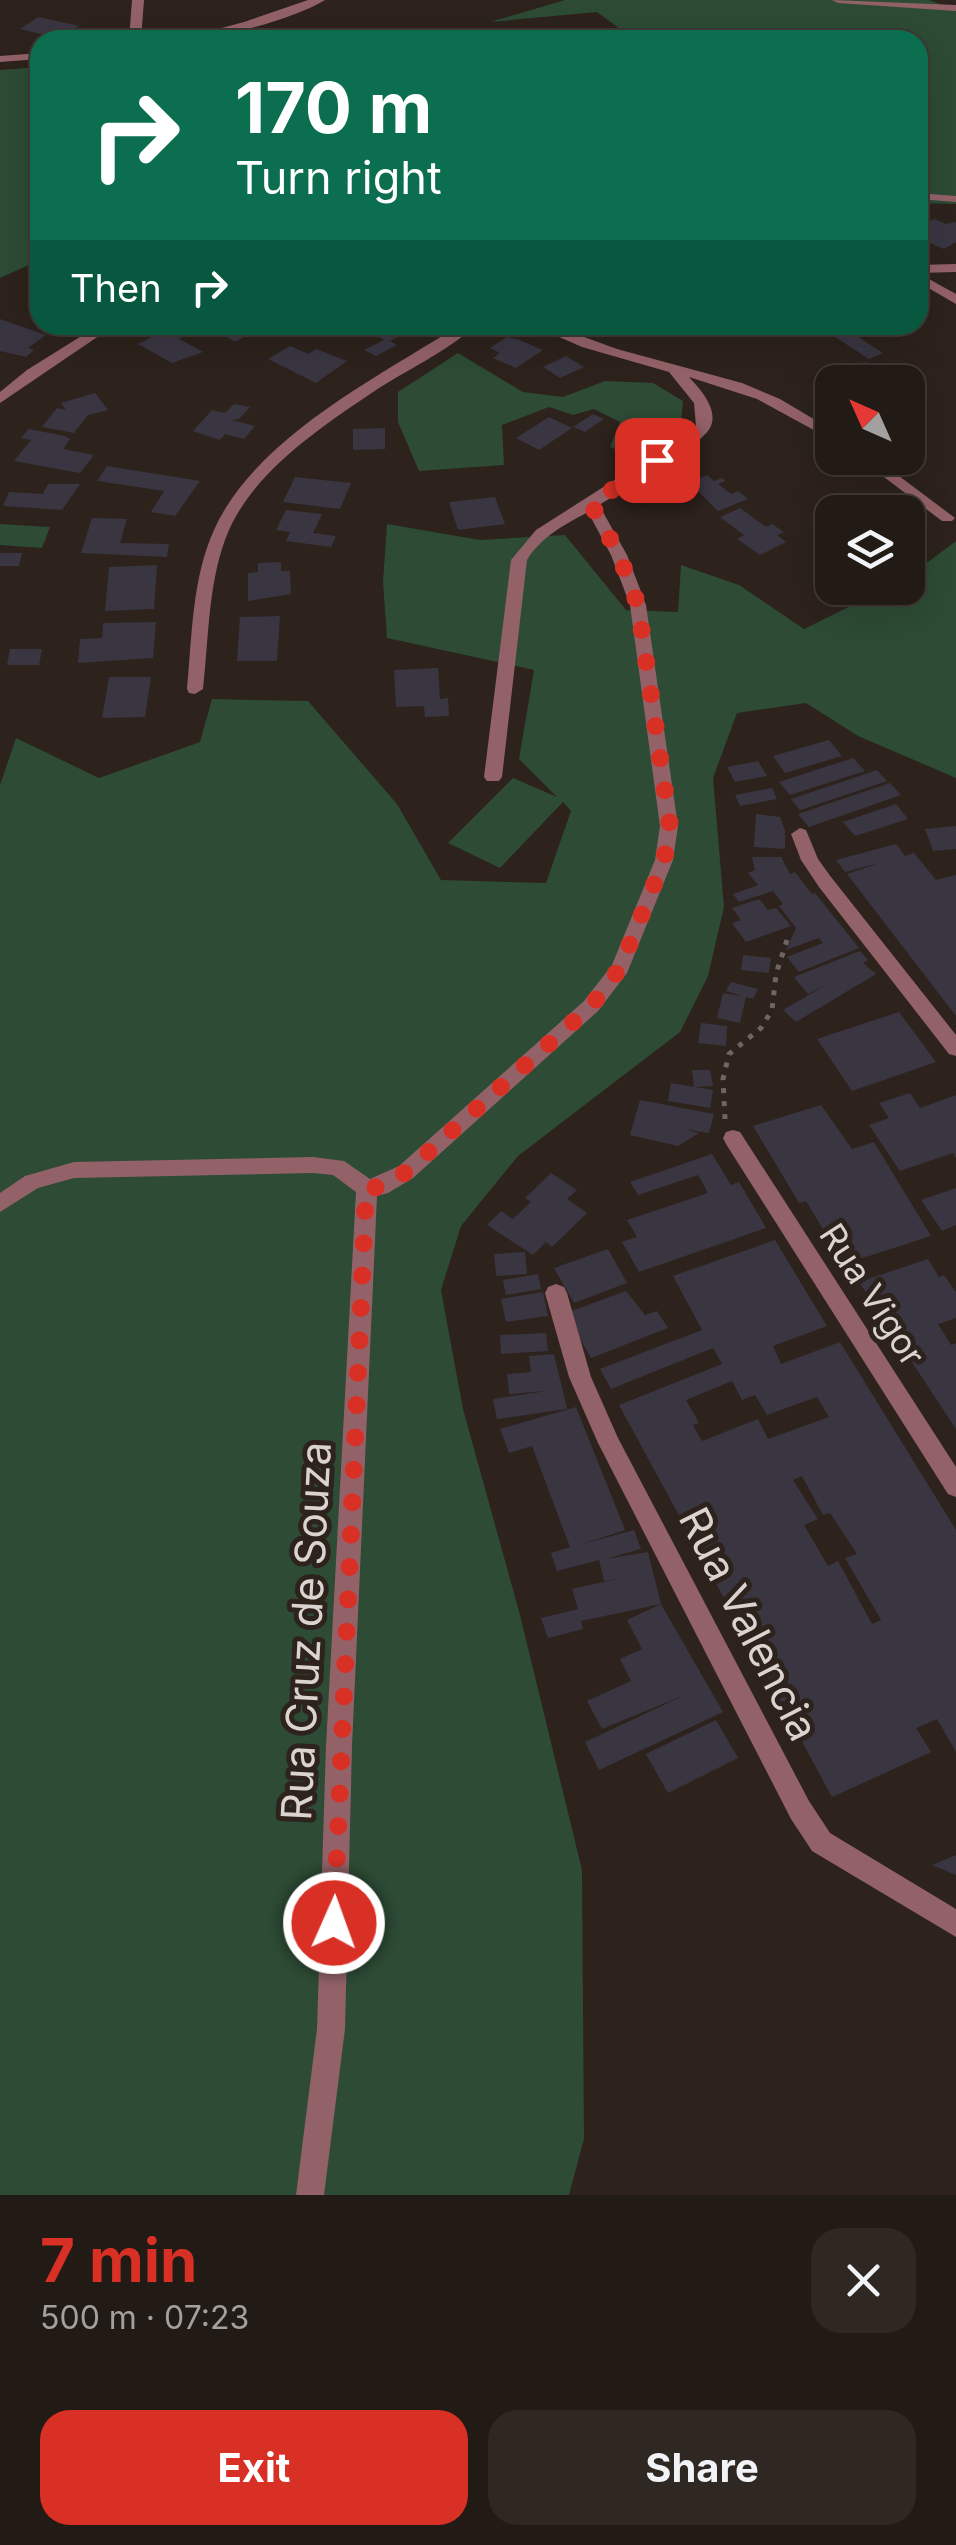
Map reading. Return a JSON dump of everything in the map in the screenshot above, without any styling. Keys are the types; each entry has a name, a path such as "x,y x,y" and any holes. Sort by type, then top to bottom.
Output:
{"street":[{"path":"136,30 138,0"},
{"path":"222,30 318,0"},
{"path":"838,0 956,8"},
{"path":"0,59 30,57"},
{"path":"928,269 956,268"},
{"path":"928,283 956,300"},
{"path":"0,399 32,373 92,335"},
{"path":"194,689 207,588 222,528 254,480 316,428 454,335"},
{"path":"562,335 767,398 815,426"},
{"path":"493,777 519,560 527,544 540,532 591,504 702,428 707,415 703,404 674,368"},
{"path":"889,475 948,518"},
{"path":"0,1204 32,1182 74,1170 313,1165 337,1167 366,1188 381,1187 406,1172 591,1006 620,968 664,860 670,826 638,605 619,555 591,504"},
{"path":"800,834 824,882 956,1049"},
{"name":"Rua Vigor","path":"733,1138 956,1488"},
{"name":"Rua Cruz de Souza","path":"310,2195 330,2029 339,1746 366,1188"},
{"name":"Rua Valencia","path":"556,1293 580,1377 609,1443 800,1810 821,1842 956,1924"}],"lane":[{"path":"928,197 956,199"}],"path":[{"path":"733,1138 722,1113 723,1079 730,1054 761,1028 772,1010 776,974 790,934"}],"green space":[{"path":"565,0 929,0 956,10 956,204 928,203 928,30 621,30 597,12 490,22"},
{"path":"30,68 30,264 0,278 0,70"},
{"path":"458,353 523,392 563,397 605,381 653,383 683,401 681,424 642,460 610,447 620,422 594,409 573,415 549,407 502,425 504,465 419,471 398,422 398,392"},
{"path":"0,524 50,527 42,548 0,545"},
{"path":"387,524 480,540 565,535 626,610 678,612 681,565 739,585 804,629 853,605 925,605 925,564 956,541 956,778 858,736 806,703 737,713 713,778 724,907 708,976 680,1032 518,1156 461,1226 441,1290 463,1409 520,1615 582,1870 584,2139 569,2195 0,2195 0,785 16,738 99,778 200,742 212,699 308,701 397,804 441,880 546,883 571,811 563,802 500,868 448,843 513,778 557,797 519,759 534,670 387,638 383,582"}],"building":[{"path":"38,17 80,26 70,30 20,29"},
{"path":"934,219 946,224 956,222 956,242 944,249 928,242 928,222"},
{"path":"0,319 30,329 30,335 46,335 28,348 34,350 26,357 0,351"},
{"path":"156,335 186,335 179,339 203,352 172,363 138,344"},
{"path":"224,335 248,335 235,342"},
{"path":"375,335 402,335 390,341 397,345 376,356 364,350 384,340"},
{"path":"855,335 883,353 869,359 835,337"},
{"path":"507,337 543,350 516,368 493,358 500,353 490,348"},
{"path":"290,346 308,354 316,349 347,361 316,383 268,359"},
{"path":"566,356 584,367 560,378 543,367"},
{"path":"95,393 108,410 88,415 74,433 42,427 57,408 66,410 61,403"},
{"path":"234,404 250,407 239,419 232,420 255,426 244,439 225,434 220,440 193,431 212,410 225,413"},
{"path":"593,414 604,419 585,432 573,427"},
{"path":"549,417 572,428 539,450 516,438"},
{"path":"385,428 385,449 353,450 353,429"},
{"path":"29,429 65,436 70,439 63,449 94,455 80,473 14,461 31,440 21,438"},
{"path":"107,466 200,481 175,516 151,512 164,491 97,481"},
{"path":"707,475 714,481 722,478 725,481 718,484 731,494 738,491 748,499 718,511 699,492 687,497 676,488"},
{"path":"295,477 351,483 340,509 283,502"},
{"path":"48,484 80,484 62,510 3,506 9,492 43,494"},
{"path":"495,497 505,524 458,530 449,502"},
{"path":"740,508 766,527 772,524 784,532 777,535 786,542 760,555 737,539 744,535 720,517"},
{"path":"286,510 322,514 313,533 336,536 331,547 286,541 290,532 276,530"},
{"path":"92,518 127,519 120,543 169,544 167,557 81,553"},
{"path":"0,553 22,553 19,566 0,566"},
{"path":"281,562 281,571 290,571 291,594 248,601 248,573 258,572 258,563"},
{"path":"157,565 154,609 105,611 109,567"},
{"path":"280,616 277,661 237,661 240,617"},
{"path":"156,622 153,658 78,663 80,639 102,638 103,623"},
{"path":"10,649 42,649 39,665 7,665"},
{"path":"438,668 440,699 448,698 449,716 425,717 424,706 396,707 394,670"},
{"path":"109,677 151,677 145,717 102,718"},
{"path":"829,740 842,756 785,773 773,756"},
{"path":"853,758 865,771 790,795 779,782"},
{"path":"758,761 767,776 735,782 727,767"},
{"path":"877,770 887,781 800,810 791,799"},
{"path":"890,783 901,795 809,827 798,814"},
{"path":"772,788 777,799 740,806 735,795"},
{"path":"896,804 908,819 855,836 843,822"},
{"path":"756,814 780,817 785,849 754,847"},
{"path":"956,826 956,849 933,851 925,829"},
{"path":"896,844 905,856 914,853 936,880 956,875 956,1016 847,874 879,863 845,872 836,860"},
{"path":"752,857 781,857 790,874 795,872 815,893 859,948 799,972 787,957 823,943 819,938 786,950 796,928 773,891 739,902 733,894 758,885 748,873 755,870"},
{"path":"759,899 768,910 776,908 791,926 746,942 732,923 741,920 732,908"},
{"path":"860,951 868,960 863,963 876,974 796,1022 783,1010 824,986 808,994 794,977"},
{"path":"743,955 771,958 769,973 741,970"},
{"path":"731,982 758,989 753,999 746,997 740,1023 717,1018 723,993 742,996 726,991"},
{"path":"899,1012 936,1062 852,1091 817,1039"},
{"path":"701,1023 727,1026 726,1046 698,1043"},
{"path":"692,1070 710,1070 713,1086 694,1087"},
{"path":"671,1083 713,1090 710,1108 668,1101"},
{"path":"910,1093 920,1108 956,1095 956,1158 953,1153 900,1171 869,1125 889,1118 879,1103"},
{"path":"640,1100 714,1114 709,1133 685,1129 699,1133 678,1146 630,1135"},
{"path":"821,1105 852,1149 874,1142 931,1236 844,1264 806,1201 799,1203 753,1126"},
{"path":"712,1154 731,1185 739,1182 766,1228 639,1272 622,1242 637,1237 627,1220 708,1193 698,1175 638,1195 630,1182"},
{"path":"551,1173 577,1190 567,1199 587,1213 552,1247 546,1242 533,1255 487,1225 501,1211 513,1219 531,1202 525,1198"},
{"path":"956,1188 956,1225 942,1231 921,1200"},
{"path":"775,1240 827,1326 773,1346 781,1364 840,1342 956,1530 956,1752 937,1719 916,1728 931,1752 832,1797 619,1405 722,1364 713,1348 611,1389 600,1369 702,1330 673,1276","holes":["732,1381 742,1400 755,1395 767,1415 817,1397 829,1417 768,1439 758,1419 702,1441 693,1425 699,1423 686,1400","802,1476 823,1515 830,1513 857,1554 845,1558 881,1620 872,1624 838,1561 828,1566 804,1525 818,1519 793,1480"]},
{"path":"608,1249 627,1283 574,1303 554,1268"},
{"path":"525,1252 527,1274 496,1276 494,1254"},
{"path":"928,1259 939,1277 944,1275 956,1292 956,1318 938,1324 951,1345 956,1343 956,1429 859,1282"},
{"path":"538,1274 541,1289 506,1295 503,1280"},
{"path":"626,1291 645,1315 657,1311 668,1328 591,1358 566,1313"},
{"path":"543,1292 548,1316 506,1322 501,1299"},
{"path":"546,1333 548,1351 501,1354 500,1335"},
{"path":"554,1354 567,1409 497,1419 493,1399 547,1391 509,1394 507,1374 531,1372 529,1356"},
{"path":"576,1407 625,1530 582,1544 634,1530 641,1549 605,1559 648,1552 661,1604 581,1621 583,1629 548,1638 541,1618 578,1609 572,1589 617,1579 604,1581 599,1560 557,1571 551,1553 570,1547 532,1446 509,1453 500,1429"},
{"path":"661,1604 723,1712 599,1770 585,1742 687,1694 602,1729 587,1701 631,1681 620,1659 642,1649 627,1620"},
{"path":"716,1720 738,1758 668,1793 646,1754"},
{"path":"956,1855 956,1875 932,1865"}],"route":[{"path":"334,1923 366,1188 381,1187 406,1172 591,1006 620,968 664,860 670,826 638,605 619,555 591,504 657,460"}]}
